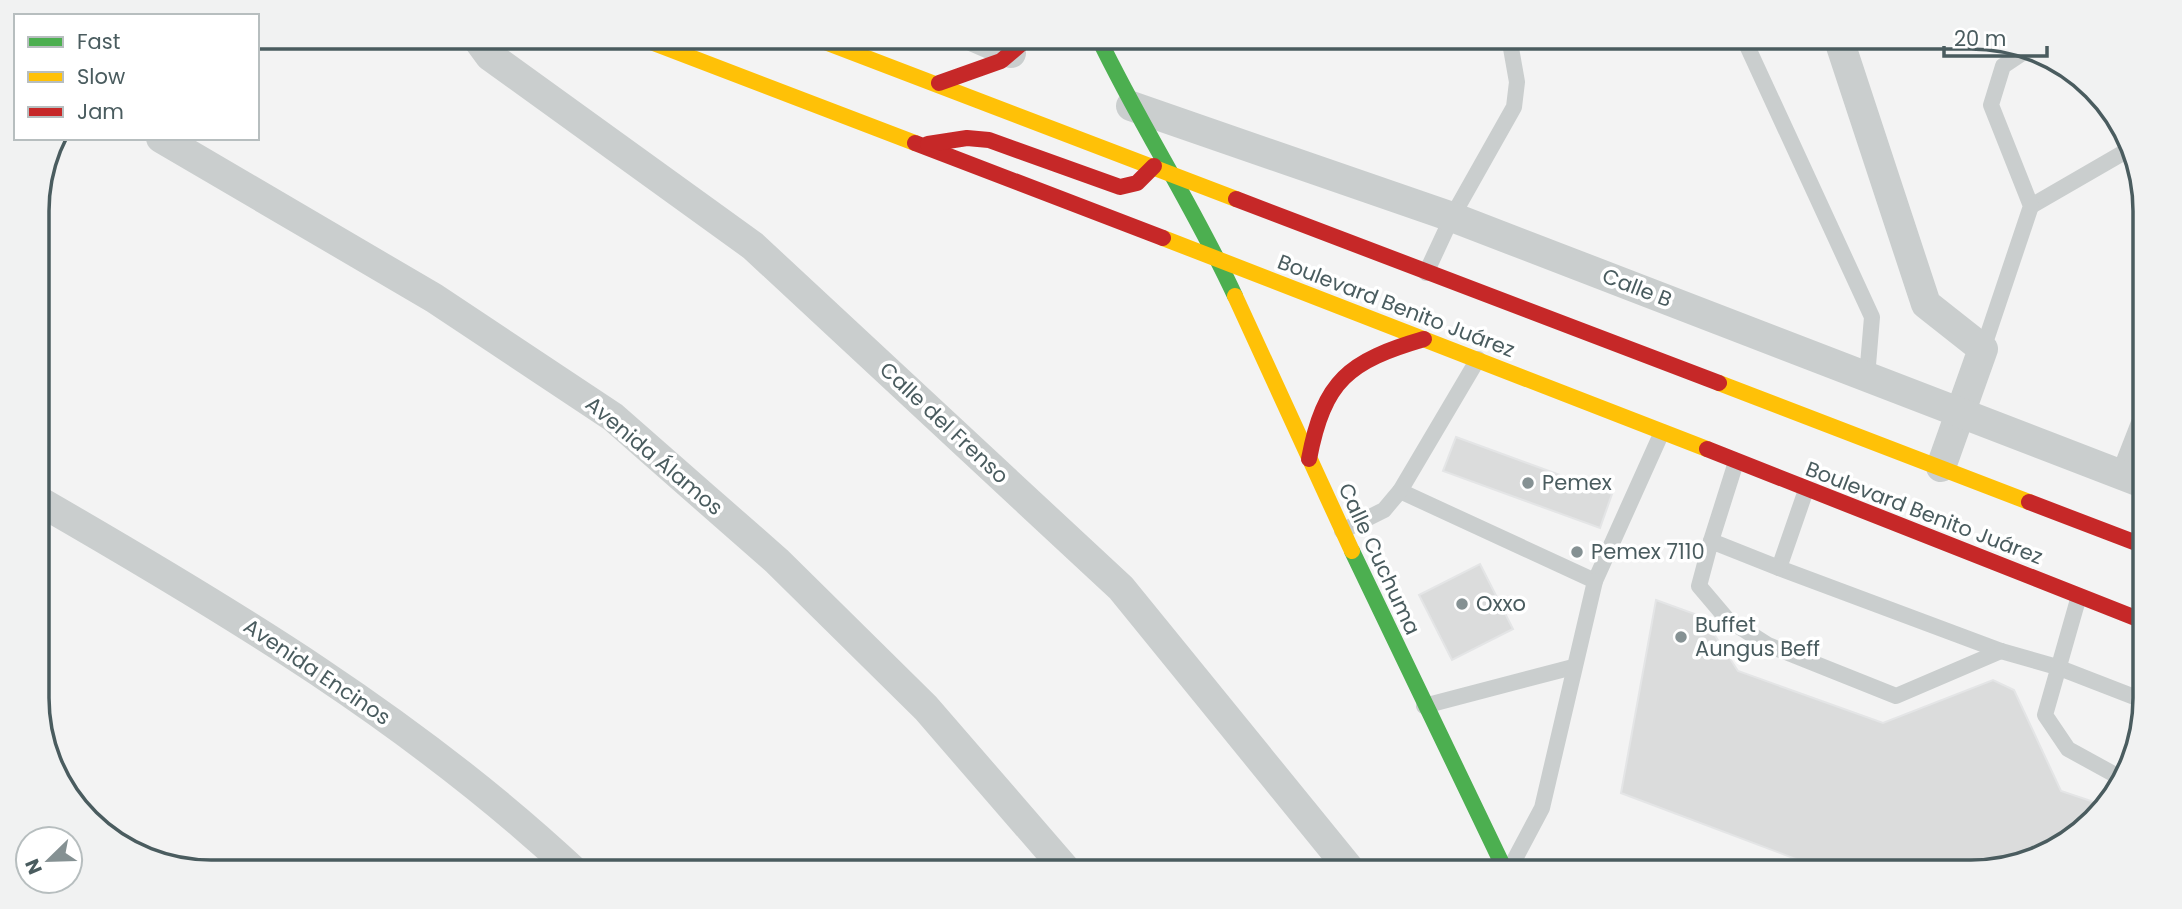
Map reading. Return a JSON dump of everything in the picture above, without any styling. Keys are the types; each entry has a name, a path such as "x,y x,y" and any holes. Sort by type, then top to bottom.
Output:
{"main road":[{"name":"Boulevard Benito Juárez","path":"669,49 1478,359 2133,617"},
{"name":"Boulevard Benito Juárez","path":"845,49 2133,542"},
{"path":"939,83 994,65 1015,49"},
{"name":"Calle Cuchuma","path":"1104,49 1160,169 1219,261 1424,706 1501,860"},
{"path":"919,145 967,138 989,140 1120,187 1137,183 1160,169"},
{"path":"1309,459 1319,412 1340,380 1377,353 1424,339"}],"street":[{"name":"Calle del Frenso","path":"485,49 490,56 753,246 1121,588 1343,860"},
{"path":"1842,49 1926,303 1983,349 1941,467"},
{"name":"Calle B","path":"1131,106 1452,217 2129,478"},
{"name":"Avenida Álamos","path":"164,140 434,298 613,417 777,561 926,708 1058,860"},
{"name":"Avenida Encinos","path":"49,507 200,594 320,670 424,747 561,860"}],"lane":[{"path":"1426,273 1452,217 1514,107 1517,82 1511,49"},
{"path":"1749,49 1872,317 1867,377"},
{"path":"1983,349 2031,206 1991,105 2003,66 2017,56"},
{"path":"2031,206 2122,152"},
{"path":"1342,531 1384,510 1400,491 1478,359"},
{"path":"1514,860 1542,808 1595,581 1662,432"},
{"path":"2129,478 2133,457"},
{"path":"1736,462 1699,586 1727,619 1768,645 1896,696 2001,651"},
{"path":"1780,568 1806,490"},
{"path":"1400,491 1595,581"},
{"path":"1711,541 2001,651 2057,667 2133,696"},
{"path":"2080,596 2045,715 2068,750 2114,774"},
{"path":"1424,706 1573,667"}],"building":[{"name":"Pemex","path":"1456,437 1612,494 1600,528 1443,471"},
{"name":"Oxxo","path":"1480,564 1513,629 1452,660 1419,595"},
{"path":"1656,600 1703,617 1738,671 1883,723 1993,680 2014,690 2061,791 2095,802 2070,826 2052,838 2033,848 1992,859 1798,860 1621,793"}],"traffic: fast":[{"path":"1104,49 1235,296"},
{"path":"1352,551 1500,860"}],"traffic: slow":[{"path":"669,49 915,143"},
{"path":"843,49 1236,199"},
{"path":"1163,238 1707,449"},
{"path":"1235,296 1352,551"},
{"path":"1719,383 2029,502"}],"traffic: jam":[{"path":"939,83 1001,61 1015,49"},
{"path":"928,144 967,138 989,140 1120,187 1137,183 1154,166"},
{"path":"915,143 1163,238"},
{"path":"1236,199 1719,383"},
{"path":"1309,459 1323,410 1332,392 1344,378 1377,356 1424,339"},
{"path":"1707,449 2133,617"},
{"path":"2029,502 2133,542"}],"place":[{"name":"Pemex","path":"1528,483"},
{"name":"Pemex 7110","path":"1577,552"},
{"name":"Oxxo","path":"1462,604"},
{"name":"Buffet Aungus Beff","path":"1681,637"}]}
